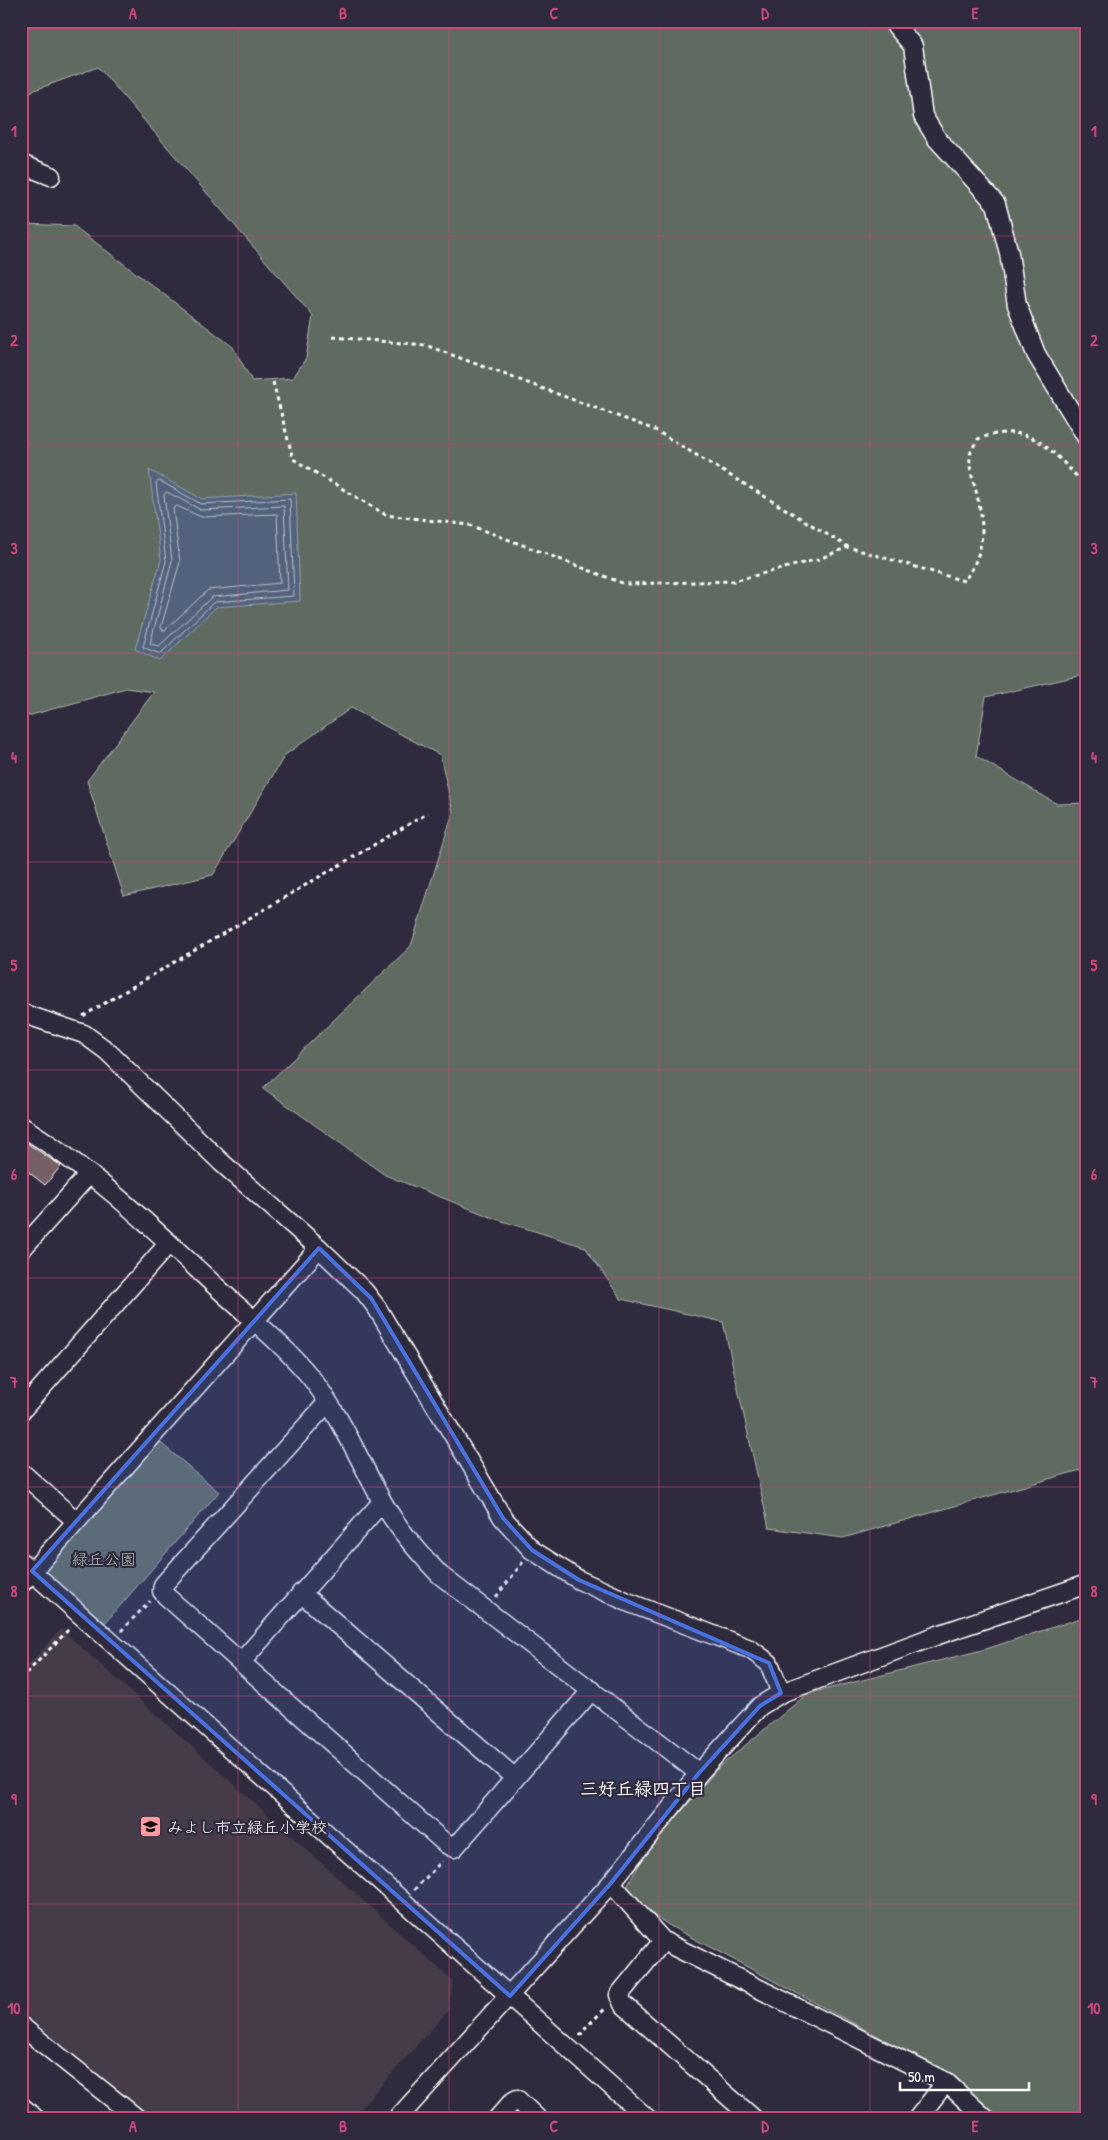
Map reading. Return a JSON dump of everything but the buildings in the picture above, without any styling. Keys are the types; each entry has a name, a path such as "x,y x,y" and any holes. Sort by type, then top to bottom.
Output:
{"street":[{"path":"892,21 913,46 923,116 937,139 996,204 1009,253 1017,305 1036,354 1087,438"},
{"path":"21,164 51,176"},
{"path":"21,1013 84,1034 107,1051 222,1163 319,1248 371,1298 503,1518 532,1550 579,1580 630,1603 750,1650 769,1663 781,1693"},
{"path":"21,1126 89,1174 169,1243 291,1355 328,1402 356,1450 382,1502 408,1540 440,1575 700,1773"},
{"path":"21,1250 89,1174"},
{"path":"21,1411 169,1243"},
{"path":"319,1248 76,1521 25,1572 82,1616 648,2119"},
{"path":"328,1402 163,1585 162,1591 446,1844 454,1848 592,1690"},
{"path":"21,1472 76,1521"},
{"path":"242,1661 382,1502"},
{"path":"397,2119 611,1883 700,1773 760,1706 781,1693 938,1635 1087,1584"},
{"path":"301,1593 515,1778"},
{"path":"611,1883 663,1941 946,2082 986,2119"},
{"path":"663,1941 619,1995 624,2004 754,2119"},
{"path":"21,2026 138,2119"},
{"path":"917,2119 946,2082"},
{"path":"497,2119 517,2099 538,2119"},
{"path":"21,2106 36,2119"}],"path":[{"path":"333,337 425,345 655,430 848,547 964,581 976,565 983,541 978,498 970,468 970,455 978,439 996,433 1014,432 1028,435 1047,448 1087,486"},
{"path":"273,382 294,459 386,515 470,525 625,584 734,581 819,559 848,547"},
{"path":"65,1027 428,813"},
{"path":"487,1610 532,1550"},
{"path":"110,1642 156,1594 162,1591"},
{"path":"21,1678 82,1616"},
{"path":"403,1902 454,1848"},
{"path":"586,2028 619,1995"}],"highlighted area":[{"path":"319,1248 371,1298 503,1518 532,1550 579,1580 769,1663 781,1693 760,1706 699,1773 611,1883 510,1996 32,1571"}],"shaded area":[{"name":"みよし市立緑丘小学校","path":"61,1629 453,1981 449,2010 351,2119 154,2119 21,2011 21,1673"}],"green space":[{"path":"21,21 883,21 909,47 918,104 991,205 1014,310 1087,448 1087,674 986,697 976,756 1057,804 1087,803 1087,1477 1084,1469 843,1538 769,1528 723,1322 621,1299 585,1247 496,1219 385,1175 263,1088 411,946 453,812 440,755 351,708 285,755 213,875 124,896 87,781 154,692 126,688 21,718 21,224 74,226 233,347 252,381 293,378 306,358 313,316 98,67 21,95"},
{"path":"903,21 1087,21 1087,434 1038,349 1021,302 1000,202 939,135 927,111 919,45 908,25"},
{"name":"緑丘公園","path":"156,1439 219,1492 105,1623 40,1567"},
{"path":"1087,1616 1087,2119 1001,2119 934,2066 670,1926 622,1894 645,1855 717,1769 807,1694 986,1649"}],"water":[{"path":"149,470 202,499 296,493 300,601 216,607 160,661 135,649 161,560"}],"place":[{"name":"みよし市立緑丘小学校","path":"151,1827"}],"district":[{"name":"三好丘緑四丁目","path":"643,1788"}]}
